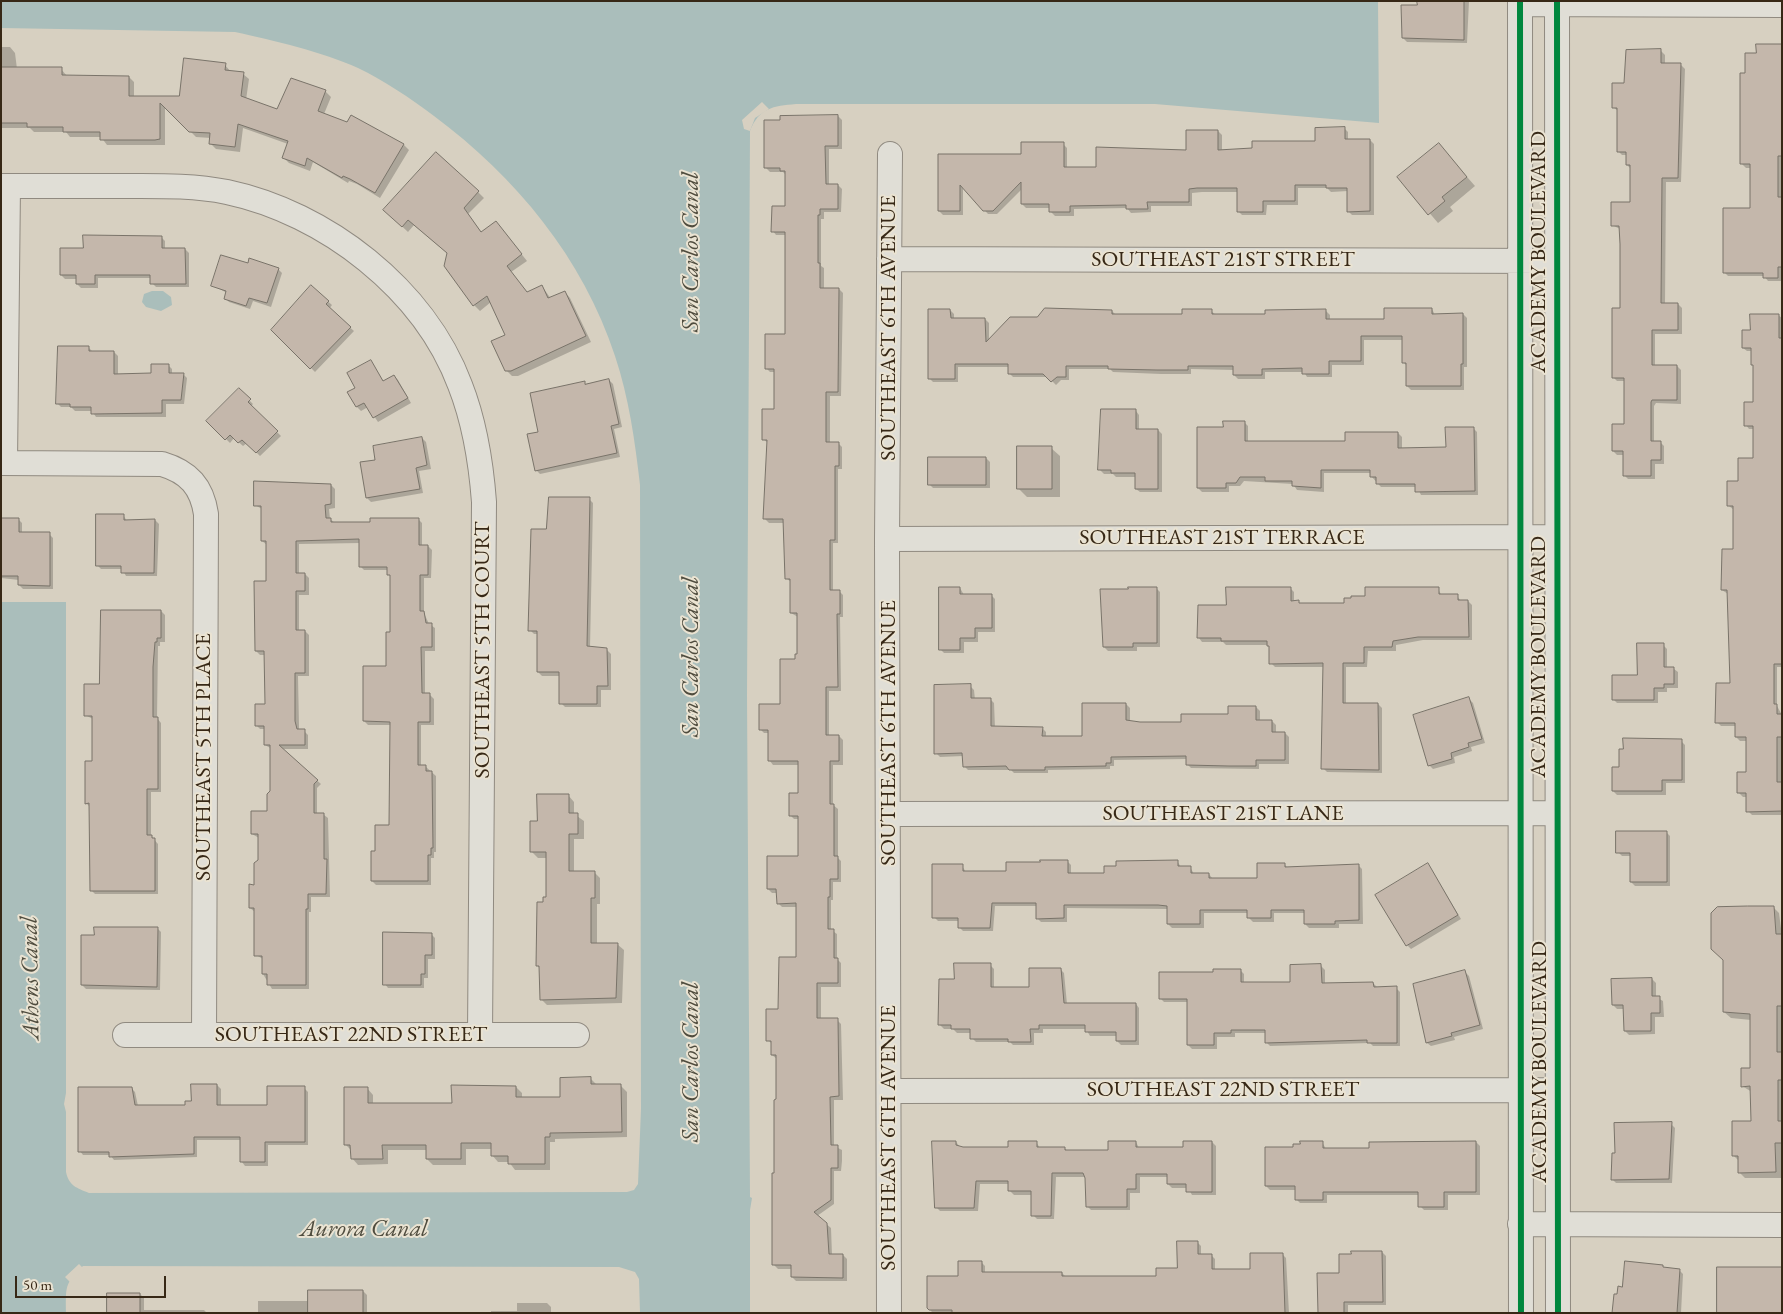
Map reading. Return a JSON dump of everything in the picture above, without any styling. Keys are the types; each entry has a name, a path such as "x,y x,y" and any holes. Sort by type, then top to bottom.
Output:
{"street":[{"path":"1520,3 1782,5"},
{"name":"ACADEMY BOULEVARD","path":"1520,3 1521,1313"},
{"name":"ACADEMY BOULEVARD","path":"1557,3 1558,1313"},
{"name":"SOUTHEAST 6TH AVENUE","path":"889,1313 887,539 890,154"},
{"path":"3,463 5,186"},
{"name":"SOUTHEAST 5TH COURT","path":"5,186 193,187 227,192 260,201 323,229 354,250 396,288 436,337 460,383 475,433 484,502 480,1034"},
{"name":"SOUTHEAST 21ST STREET","path":"889,259 1557,261"},
{"name":"SOUTHEAST 5TH PLACE","path":"3,463 162,464 185,473 200,492 206,514 204,1035"},
{"name":"SOUTHEAST 21ST TERRACE","path":"887,539 1556,537"},
{"name":"SOUTHEAST 21ST LANE","path":"889,814 1557,813"},
{"name":"SOUTHEAST 22ND STREET","path":"125,1036 577,1035"},
{"name":"SOUTHEAST 22ND STREET","path":"889,1091 1557,1090"},
{"path":"1520,1224 1782,1225"}],"water":[{"path":"1,1 1378,1 1379,123 1155,104 796,104 774,107 762,113 750,131 747,695 750,1197 752,1198 750,1210 750,1313 640,1313 639,1279 635,1272 619,1267 83,1266 72,1277 67,1286 66,1313 1,1313 1,602 66,602 66,1093 64,1104 66,1112 66,1172 67,1177 74,1186 89,1193 627,1192 634,1190 638,1184 641,1109 640,485 631,420 620,372 601,320 585,286 543,222 492,165 425,109 388,84 358,68 313,52 235,32 1,28"},
{"path":"152,291 163,291 171,297 172,305 161,311 146,307 142,302 144,294"}],"pier":[{"path":"762,102 769,109 755,118 750,131 744,129 742,120"},
{"path":"79,1264 84,1269 71,1283 65,1277"}],"building":[{"path":"1417,1 1464,1 1464,40 1402,38 1401,5 1417,5"},
{"path":"1756,44 1782,44 1782,156 1778,156 1778,197 1782,197 1782,267 1778,267 1778,278 1763,278 1763,273 1723,273 1723,208 1750,208 1750,164 1740,164 1740,73 1745,73 1745,53 1756,53"},
{"path":"1661,49 1661,63 1681,63 1678,178 1662,178 1661,303 1678,303 1678,330 1652,330 1652,365 1677,365 1677,400 1652,400 1651,402 1651,441 1661,441 1661,460 1651,460 1651,476 1623,476 1623,451 1612,451 1612,424 1624,424 1624,378 1612,378 1612,308 1620,308 1620,244 1619,226 1611,226 1611,202 1630,202 1630,165 1626,165 1626,152 1617,152 1617,108 1612,108 1612,83 1624,83 1626,50"},
{"path":"184,58 226,63 225,70 244,72 241,96 277,109 291,78 326,90 318,111 347,122 351,115 404,144 375,193 350,179 343,176 342,178 307,158 305,166 282,158 288,141 238,124 235,147 209,144 210,133 189,132 160,103 160,139 155,140 100,140 100,132 63,132 63,127 27,127 27,123 1,123 1,67 62,67 62,75 129,76 129,96 179,96"},
{"path":"838,115 838,146 825,146 826,184 838,184 838,209 820,209 820,215 818,215 818,263 820,263 820,288 839,288 838,392 826,392 826,442 839,442 839,466 835,466 835,540 830,540 830,590 840,590 840,614 837,614 838,687 826,687 826,735 839,735 839,761 830,761 830,804 834,804 834,856 838,856 838,879 830,879 830,897 828,897 828,929 834,929 834,958 838,958 838,983 817,983 817,1018 838,1018 839,1096 830,1097 831,1145 838,1145 838,1168 831,1168 831,1200 814,1212 827,1223 829,1254 843,1254 843,1278 791,1277 791,1265 772,1265 772,1173 774,1173 776,1055 771,1055 771,1041 766,1041 766,1009 778,1009 779,957 796,957 796,903 777,904 776,889 767,889 767,856 798,856 798,816 789,816 789,793 798,793 798,761 768,761 768,730 759,730 759,704 780,704 780,659 795,659 795,654 797,654 797,613 790,613 790,579 785,579 783,519 763,519 767,440 762,440 762,409 774,409 774,369 765,369 765,334 785,334 785,232 771,232 772,206 785,206 785,171 780,171 780,168 764,168 764,120 780,120 780,116"},
{"path":"1345,127 1345,139 1370,139 1370,211 1347,212 1347,188 1326,188 1326,185 1295,185 1295,201 1263,201 1263,212 1237,212 1237,188 1197,188 1189,189 1189,202 1147,202 1148,209 1126,209 1126,205 1070,206 1070,212 1049,212 1049,204 1021,204 1021,182 993,211 983,211 960,185 960,211 938,211 938,154 1021,154 1021,142 1064,142 1064,167 1096,167 1096,147 1186,150 1186,130 1218,130 1218,150 1252,148 1252,141 1315,141 1315,128"},
{"path":"1439,143 1467,177 1442,197 1445,201 1428,215 1397,177"},
{"path":"436,152 479,191 464,208 481,232 496,221 522,254 507,266 527,292 542,285 548,298 565,291 586,336 511,371 505,371 491,341 505,335 487,296 473,306 444,266 447,253 408,220 402,227 383,210"},
{"path":"83,235 162,236 162,248 185,248 186,284 150,284 150,275 95,275 95,284 76,284 76,275 60,275 60,248 83,248"},
{"path":"221,255 248,263 249,258 279,268 267,303 249,298 246,306 224,299 226,291 211,286"},
{"path":"311,285 329,301 326,304 351,327 310,369 271,330"},
{"path":"1045,308 1112,310 1112,314 1182,314 1182,309 1212,309 1212,314 1265,314 1265,310 1326,309 1326,319 1384,319 1384,308 1432,308 1432,314 1463,313 1461,386 1406,386 1406,363 1402,363 1402,336 1361,336 1361,361 1329,361 1329,374 1302,374 1302,368 1262,369 1262,375 1233,375 1233,366 1188,366 1188,370 1157,370 1108,369 1108,366 1066,366 1066,377 1057,377 1051,382 1043,374 1008,374 1008,364 955,364 955,379 928,379 928,309 950,309 951,318 985,318 986,342 1010,317 1037,317"},
{"path":"1750,314 1779,314 1779,338 1782,338 1782,664 1774,664 1774,704 1777,704 1777,714 1782,714 1782,737 1777,737 1777,782 1782,782 1782,811 1746,812 1746,793 1737,793 1737,772 1746,772 1746,737 1735,737 1735,723 1715,723 1716,683 1730,683 1727,590 1721,590 1722,549 1733,549 1733,506 1727,506 1727,481 1738,481 1738,458 1753,458 1753,426 1744,426 1744,402 1753,402 1753,365 1751,365 1751,348 1742,348 1742,330 1750,330"},
{"path":"58,346 89,346 89,351 114,351 114,374 151,373 151,364 169,364 169,373 184,373 181,400 162,400 162,413 91,414 91,407 70,407 70,404 56,404"},
{"path":"371,360 383,381 394,375 408,398 373,418 364,403 356,407 347,392 355,388 347,373"},
{"path":"609,379 619,424 611,426 617,453 535,471 527,434 538,432 530,393 585,381 585,384"},
{"path":"239,388 251,399 248,402 278,431 256,453 242,440 238,443 230,435 225,440 206,421"},
{"path":"1101,409 1136,409 1136,429 1158,429 1158,489 1135,489 1135,473 1111,473 1111,470 1098,470"},
{"path":"1223,421 1245,421 1245,441 1345,441 1345,432 1398,432 1398,448 1446,447 1445,427 1474,427 1475,491 1415,492 1415,484 1376,484 1376,477 1370,477 1370,470 1321,470 1321,488 1292,486 1292,481 1265,481 1265,477 1240,477 1236,483 1226,483 1226,488 1197,488 1197,427 1223,427"},
{"path":"422,437 427,465 416,468 420,489 366,498 360,462 375,460 373,446"},
{"path":"1017,446 1052,446 1052,489 1017,489"},
{"path":"928,457 986,457 986,485 928,485"},
{"path":"254,481 331,484 331,504 325,505 326,518 331,518 331,522 370,522 370,518 419,518 419,545 428,545 428,575 420,575 420,611 424,611 426,623 432,623 432,647 421,647 422,693 430,693 430,722 418,722 418,765 426,765 426,771 432,771 433,848 431,848 431,855 428,855 428,881 371,881 371,851 375,851 375,825 389,825 390,722 363,721 363,666 386,666 386,632 390,632 390,575 387,575 387,567 359,567 359,539 296,541 296,573 305,573 305,591 296,591 296,630 305,630 305,673 295,673 295,721 297,729 305,729 305,745 279,745 318,780 314,784 314,813 324,813 324,859 327,859 326,894 308,894 308,909 306,909 306,985 267,985 267,974 262,974 262,956 254,956 254,908 249,908 249,884 254,885 254,863 258,860 258,834 251,834 251,811 267,811 267,794 270,791 270,745 264,745 264,726 255,726 255,704 265,704 264,651 255,651 254,581 266,581 266,541 261,541 261,506 254,506"},
{"path":"549,497 590,497 587,646 607,648 608,686 597,686 597,704 559,704 559,672 537,672 537,631 528,631 531,529 546,529"},
{"path":"96,514 124,514 124,520 155,519 154,573 121,573 121,566 96,566"},
{"path":"1,518 19,518 19,532 50,532 50,586 18,585 18,576 1,576"},
{"path":"939,587 960,587 960,594 992,594 992,628 975,628 975,638 960,638 960,650 939,650"},
{"path":"1128,587 1157,587 1157,643 1133,643 1133,647 1103,647 1100,589 1128,589"},
{"path":"1226,587 1291,587 1291,601 1299,600 1299,603 1344,603 1344,598 1365,596 1365,587 1439,587 1439,594 1458,594 1458,600 1468,600 1469,637 1418,637 1393,641 1392,647 1364,647 1364,663 1343,663 1343,703 1378,703 1379,770 1321,769 1323,663 1269,664 1269,646 1267,646 1267,641 1221,641 1221,638 1197,638 1198,605 1226,605"},
{"path":"101,610 161,610 161,638 157,638 157,642 155,642 153,667 153,717 158,717 158,789 147,789 147,835 152,835 152,838 155,838 155,891 90,891 89,803 85,804 85,761 92,761 92,716 84,716 84,684 99,684"},
{"path":"1637,643 1664,643 1664,667 1674,667 1674,684 1664,684 1664,688 1654,688 1654,700 1612,700 1612,675 1637,675"},
{"path":"971,684 971,698 991,698 991,726 1043,727 1042,736 1082,736 1082,703 1126,703 1126,720 1140,722 1181,722 1181,714 1228,714 1228,706 1256,706 1256,720 1272,720 1272,732 1285,732 1285,760 1256,760 1256,766 1229,766 1186,765 1186,756 1111,757 1111,763 1106,763 1106,766 1045,767 1045,770 1009,770 1006,766 963,767 962,753 934,754 934,685"},
{"path":"1469,697 1482,739 1468,743 1469,747 1451,753 1452,759 1428,766 1413,715"},
{"path":"1623,738 1682,739 1682,780 1662,780 1662,791 1612,791 1612,767 1619,767 1619,749 1623,749"},
{"path":"537,794 569,794 569,813 578,813 578,834 569,834 569,871 595,871 595,898 591,898 591,943 618,943 616,998 540,1000 539,966 536,966 537,902 543,902 543,897 546,897 546,852 530,852 530,821 537,821"},
{"path":"1616,831 1667,831 1667,882 1630,882 1630,853 1616,853"},
{"path":"1040,860 1068,860 1068,873 1104,873 1104,866 1116,866 1116,861 1178,860 1178,866 1191,866 1191,873 1209,873 1209,878 1257,878 1257,863 1285,863 1285,867 1359,864 1359,920 1335,921 1335,924 1304,924 1304,910 1271,910 1271,918 1247,918 1247,910 1200,910 1200,924 1167,924 1167,906 1158,905 1064,905 1064,918 1036,919 1036,903 992,903 990,928 958,928 958,918 932,918 932,864 963,864 963,871 1006,871 1006,862 1040,862"},
{"path":"1428,863 1458,915 1406,946 1375,895"},
{"path":"1774,906 1776,934 1782,934 1782,1006 1777,1006 1777,1052 1782,1052 1782,1080 1778,1080 1778,1121 1782,1121 1782,1143 1775,1143 1776,1172 1738,1173 1738,1156 1732,1156 1732,1121 1751,1121 1750,1086 1741,1087 1741,1068 1750,1068 1750,1014 1723,1012 1723,960 1711,949 1711,913 1717,907"},
{"path":"94,927 158,927 157,987 81,985 81,935 94,935"},
{"path":"383,932 432,933 432,955 425,955 425,974 421,974 421,985 383,985"},
{"path":"954,963 991,963 991,987 1029,987 1029,968 1061,968 1064,1003 1136,1003 1136,1041 1116,1041 1116,1032 1085,1032 1085,1025 1039,1025 1039,1029 1030,1029 1031,1042 1008,1042 1008,1039 970,1039 970,1029 951,1029 951,1025 938,1025 939,979 954,979"},
{"path":"1321,964 1322,983 1373,982 1374,987 1397,986 1397,1043 1367,1043 1367,1040 1265,1043 1265,1030 1231,1030 1231,1033 1214,1033 1214,1045 1187,1045 1187,999 1159,999 1159,972 1213,972 1213,969 1241,969 1241,982 1290,982 1290,965"},
{"path":"1465,970 1480,1025 1451,1033 1452,1036 1426,1043 1413,984"},
{"path":"1652,978 1652,996 1660,996 1660,1013 1651,1013 1651,1031 1624,1031 1623,1005 1612,1005 1611,979"},
{"path":"591,1077 591,1084 621,1084 622,1132 550,1133 550,1137 545,1137 545,1164 508,1164 508,1156 491,1156 491,1143 461,1143 461,1159 426,1159 426,1145 382,1145 383,1159 351,1159 350,1145 344,1145 344,1087 368,1087 368,1103 452,1103 451,1085 516,1086 516,1097 560,1097 560,1078"},
{"path":"191,1084 217,1084 217,1105 267,1105 267,1086 305,1086 305,1142 265,1142 265,1162 240,1162 240,1137 194,1137 194,1154 109,1157 109,1152 78,1152 78,1087 132,1087 135,1105 185,1105 185,1101 191,1101"},
{"path":"1672,1122 1669,1179 1611,1180 1612,1153 1615,1153 1614,1123"},
{"path":"932,1141 956,1141 956,1145 963,1147 1008,1147 1008,1141 1037,1141 1037,1147 1065,1147 1065,1150 1108,1150 1108,1141 1136,1141 1136,1147 1183,1147 1183,1141 1212,1141 1212,1192 1186,1192 1186,1184 1167,1184 1167,1174 1136,1174 1136,1189 1127,1189 1127,1207 1086,1207 1085,1178 1083,1173 1052,1173 1051,1216 1031,1216 1031,1191 1008,1191 1008,1181 976,1181 974,1208 935,1208"},
{"path":"1300,1141 1323,1141 1323,1148 1369,1148 1369,1142 1476,1141 1476,1192 1444,1192 1444,1207 1418,1207 1418,1192 1323,1192 1323,1200 1295,1200 1295,1186 1265,1186 1265,1147 1293,1147 1293,1144 1300,1144"},
{"path":"1177,1241 1198,1241 1198,1254 1212,1254 1212,1269 1250,1269 1250,1253 1283,1253 1285,1313 952,1313 952,1310 929,1310 927,1308 927,1276 958,1276 958,1261 982,1261 982,1272 1062,1272 1062,1276 1156,1276 1156,1268 1177,1268"},
{"path":"1351,1251 1382,1251 1383,1302 1344,1302 1344,1313 1318,1313 1317,1273 1339,1273 1339,1254 1351,1254"},
{"path":"1625,1261 1663,1265 1663,1267 1680,1269 1677,1313 1612,1313 1614,1294 1617,1294 1618,1286 1622,1287"},
{"path":"1717,1267 1782,1267 1782,1313 1717,1313"},
{"path":"308,1290 363,1290 363,1313 308,1313"},
{"path":"107,1293 140,1293 140,1313 107,1313"}],"cycle path":[{"path":"1520,1 1521,1313"},
{"path":"1557,1 1558,1313"}],"water label":[{"name":"San Carlos Canal","path":"691,252"},
{"name":"San Carlos Canal","path":"691,657"},
{"name":"Athens Canal","path":"31,978"},
{"name":"San Carlos Canal","path":"691,1062"},
{"name":"Aurora Canal","path":"364,1229"}]}
